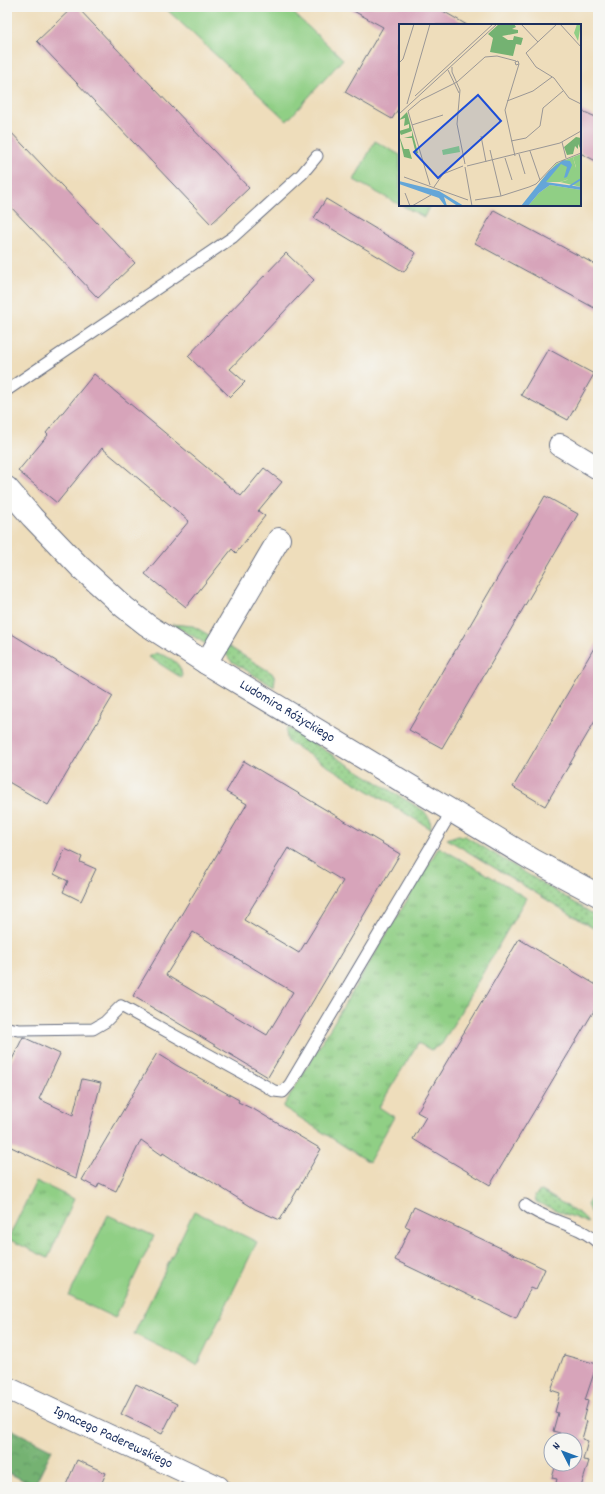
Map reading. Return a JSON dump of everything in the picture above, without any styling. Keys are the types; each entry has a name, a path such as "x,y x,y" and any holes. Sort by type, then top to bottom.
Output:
{"street":[{"path":"560,446 598,468"},
{"name":"Ludomira Różyckiego","path":"7,488 60,547 98,584 147,625 206,663 533,860 598,895"},
{"path":"206,663 279,539"},
{"name":"Ignacego Paderewskiego","path":"7,1388 218,1487"}],"lane":[{"path":"7,390 233,237 302,174 317,156"},
{"path":"7,1028 19,1030 93,1029 105,1022 121,1006 264,1085 274,1090 283,1092 290,1084 452,811"},
{"path":"525,1205 533,1211 584,1232 598,1243"}],"green space":[{"path":"164,7 287,7 343,59 287,121"},
{"path":"375,141 399,154 399,204 354,180"},
{"path":"403,206 430,206 424,217"},
{"path":"172,624 193,626 214,638 206,644"},
{"path":"226,645 272,673 275,678 274,687 231,661 226,654"},
{"path":"156,653 166,656 174,661 180,668 182,678 149,657"},
{"path":"287,727 424,811 430,819 431,829 288,742 286,733"},
{"path":"458,835 465,836 598,917 598,931 447,839"},
{"path":"439,847 526,898 442,1044 431,1050 418,1043 379,1107 394,1117 369,1162 283,1107"},
{"path":"36,1181 74,1199 48,1258 8,1239"},
{"path":"598,1187 598,1228 587,1205"},
{"path":"542,1191 582,1215 588,1223 536,1202 535,1195"},
{"path":"194,1211 257,1242 197,1365 134,1334"},
{"path":"108,1215 154,1236 115,1318 69,1296"},
{"path":"7,1427 52,1450 34,1486 7,1472"}],"building":[{"path":"73,7 77,7 249,188 211,224 37,41"},
{"path":"346,7 436,7 465,24 399,24 399,108 392,119 345,92 383,27"},
{"path":"581,110 598,118 598,162 581,154"},
{"path":"7,128 135,263 98,298 7,203"},
{"path":"326,199 416,253 404,272 314,218"},
{"path":"494,210 598,266 598,310 475,243"},
{"path":"286,253 314,280 230,369 245,382 230,397 188,356"},
{"path":"548,349 594,374 568,420 521,395"},
{"path":"94,374 241,496 264,468 282,482 258,511 265,516 236,553 232,549 186,607 145,574 189,521 102,448 57,503 18,471 48,435 46,433"},
{"path":"545,496 578,514 442,748 409,730"},
{"path":"7,631 113,696 48,805 7,781"},
{"path":"598,641 598,716 545,806 513,787"},
{"path":"244,761 400,854 268,1077 133,996 247,804 226,792","holes":["288,848 343,881 299,953 244,920","193,932 293,992 267,1035 166,975"]},
{"path":"65,849 82,857 80,862 96,869 81,901 63,892 68,881 54,874"},
{"path":"519,939 598,986 598,1004 490,1185 413,1139 426,1117 417,1112"},
{"path":"23,1037 60,1054 39,1099 73,1115 82,1079 101,1083 76,1178 7,1145 7,1070"},
{"path":"157,1053 239,1100 238,1102 255,1110 321,1149 280,1220 255,1209 163,1153 162,1155 141,1140 116,1191 99,1183 97,1188 82,1180"},
{"path":"414,1207 545,1269 536,1289 531,1287 516,1318 395,1260 410,1228 405,1226"},
{"path":"564,1355 597,1364 585,1400 588,1401 583,1420 587,1421 583,1435 583,1432 553,1431 558,1413 555,1412 560,1393 551,1390"},
{"path":"136,1384 177,1404 162,1434 121,1414"},
{"path":"583,1439 588,1441 583,1460"},
{"path":"77,1460 106,1473 100,1487 65,1487"},
{"path":"583,1460 589,1461 581,1487 555,1487 557,1479 552,1478 554,1472 583,1472"}]}
